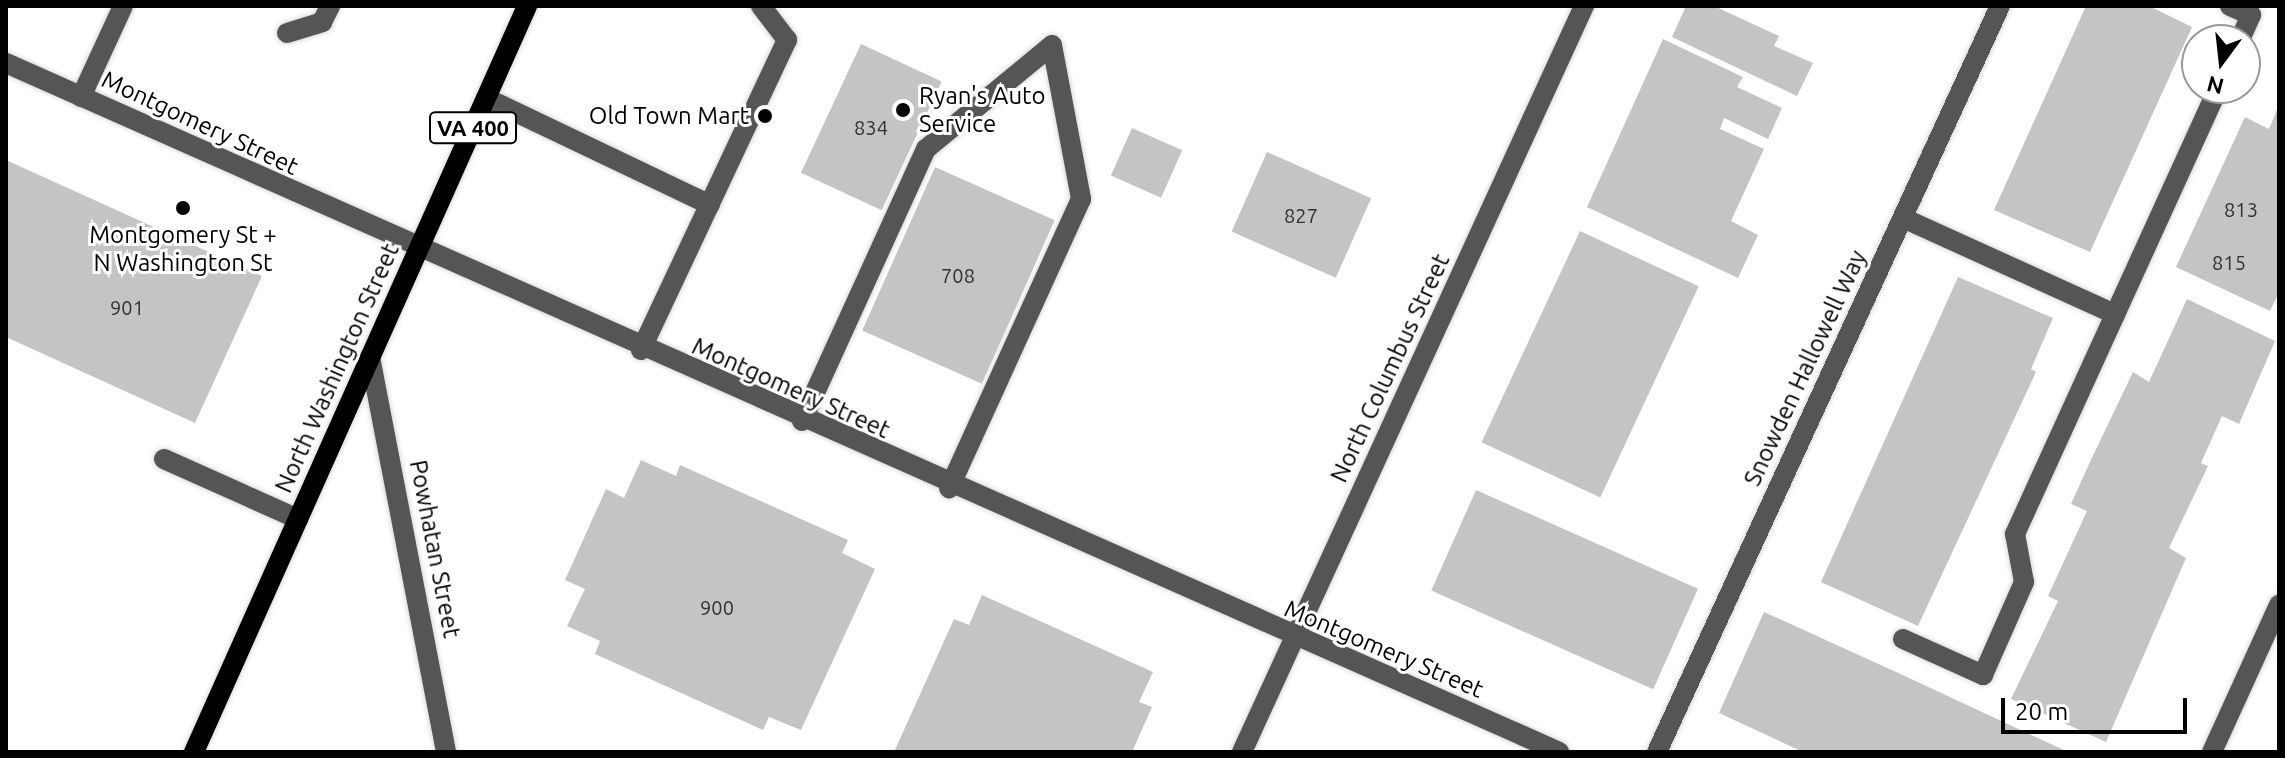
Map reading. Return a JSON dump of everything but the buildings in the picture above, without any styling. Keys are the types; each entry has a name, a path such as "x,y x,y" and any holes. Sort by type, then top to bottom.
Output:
{"main road":[{"name":"North Washington Street","path":"194,752 527,6"}],"street":[{"path":"81,97 123,6"},
{"path":"287,33 322,22 330,6"},
{"path":"641,350 787,40 761,6"},
{"name":"North Columbus Street","path":"1242,752 1584,6"},
{"name":"Snowden Hallowell Way","path":"1657,752 2000,6"},
{"path":"2230,6 2251,15 2247,24"},
{"path":"802,421 926,149 1052,45 1081,199 949,488"},
{"name":"Montgomery Street","path":"6,63 949,488 1294,640 1559,752"},
{"path":"486,98 710,205"},
{"path":"1903,639 1983,675 2024,582 2015,534 2211,104"},
{"path":"1903,218 2115,314"},
{"name":"Powhatan Street","path":"370,357 446,752"},
{"path":"164,459 298,519"},
{"path":"2212,752 2279,605"}],"place":[{"name":"Ryan's Auto Service","path":"903,110"},
{"name":"Old Town Mart","path":"765,116"},
{"name":"Montgomery St + N Washington St","path":"183,208"}]}
